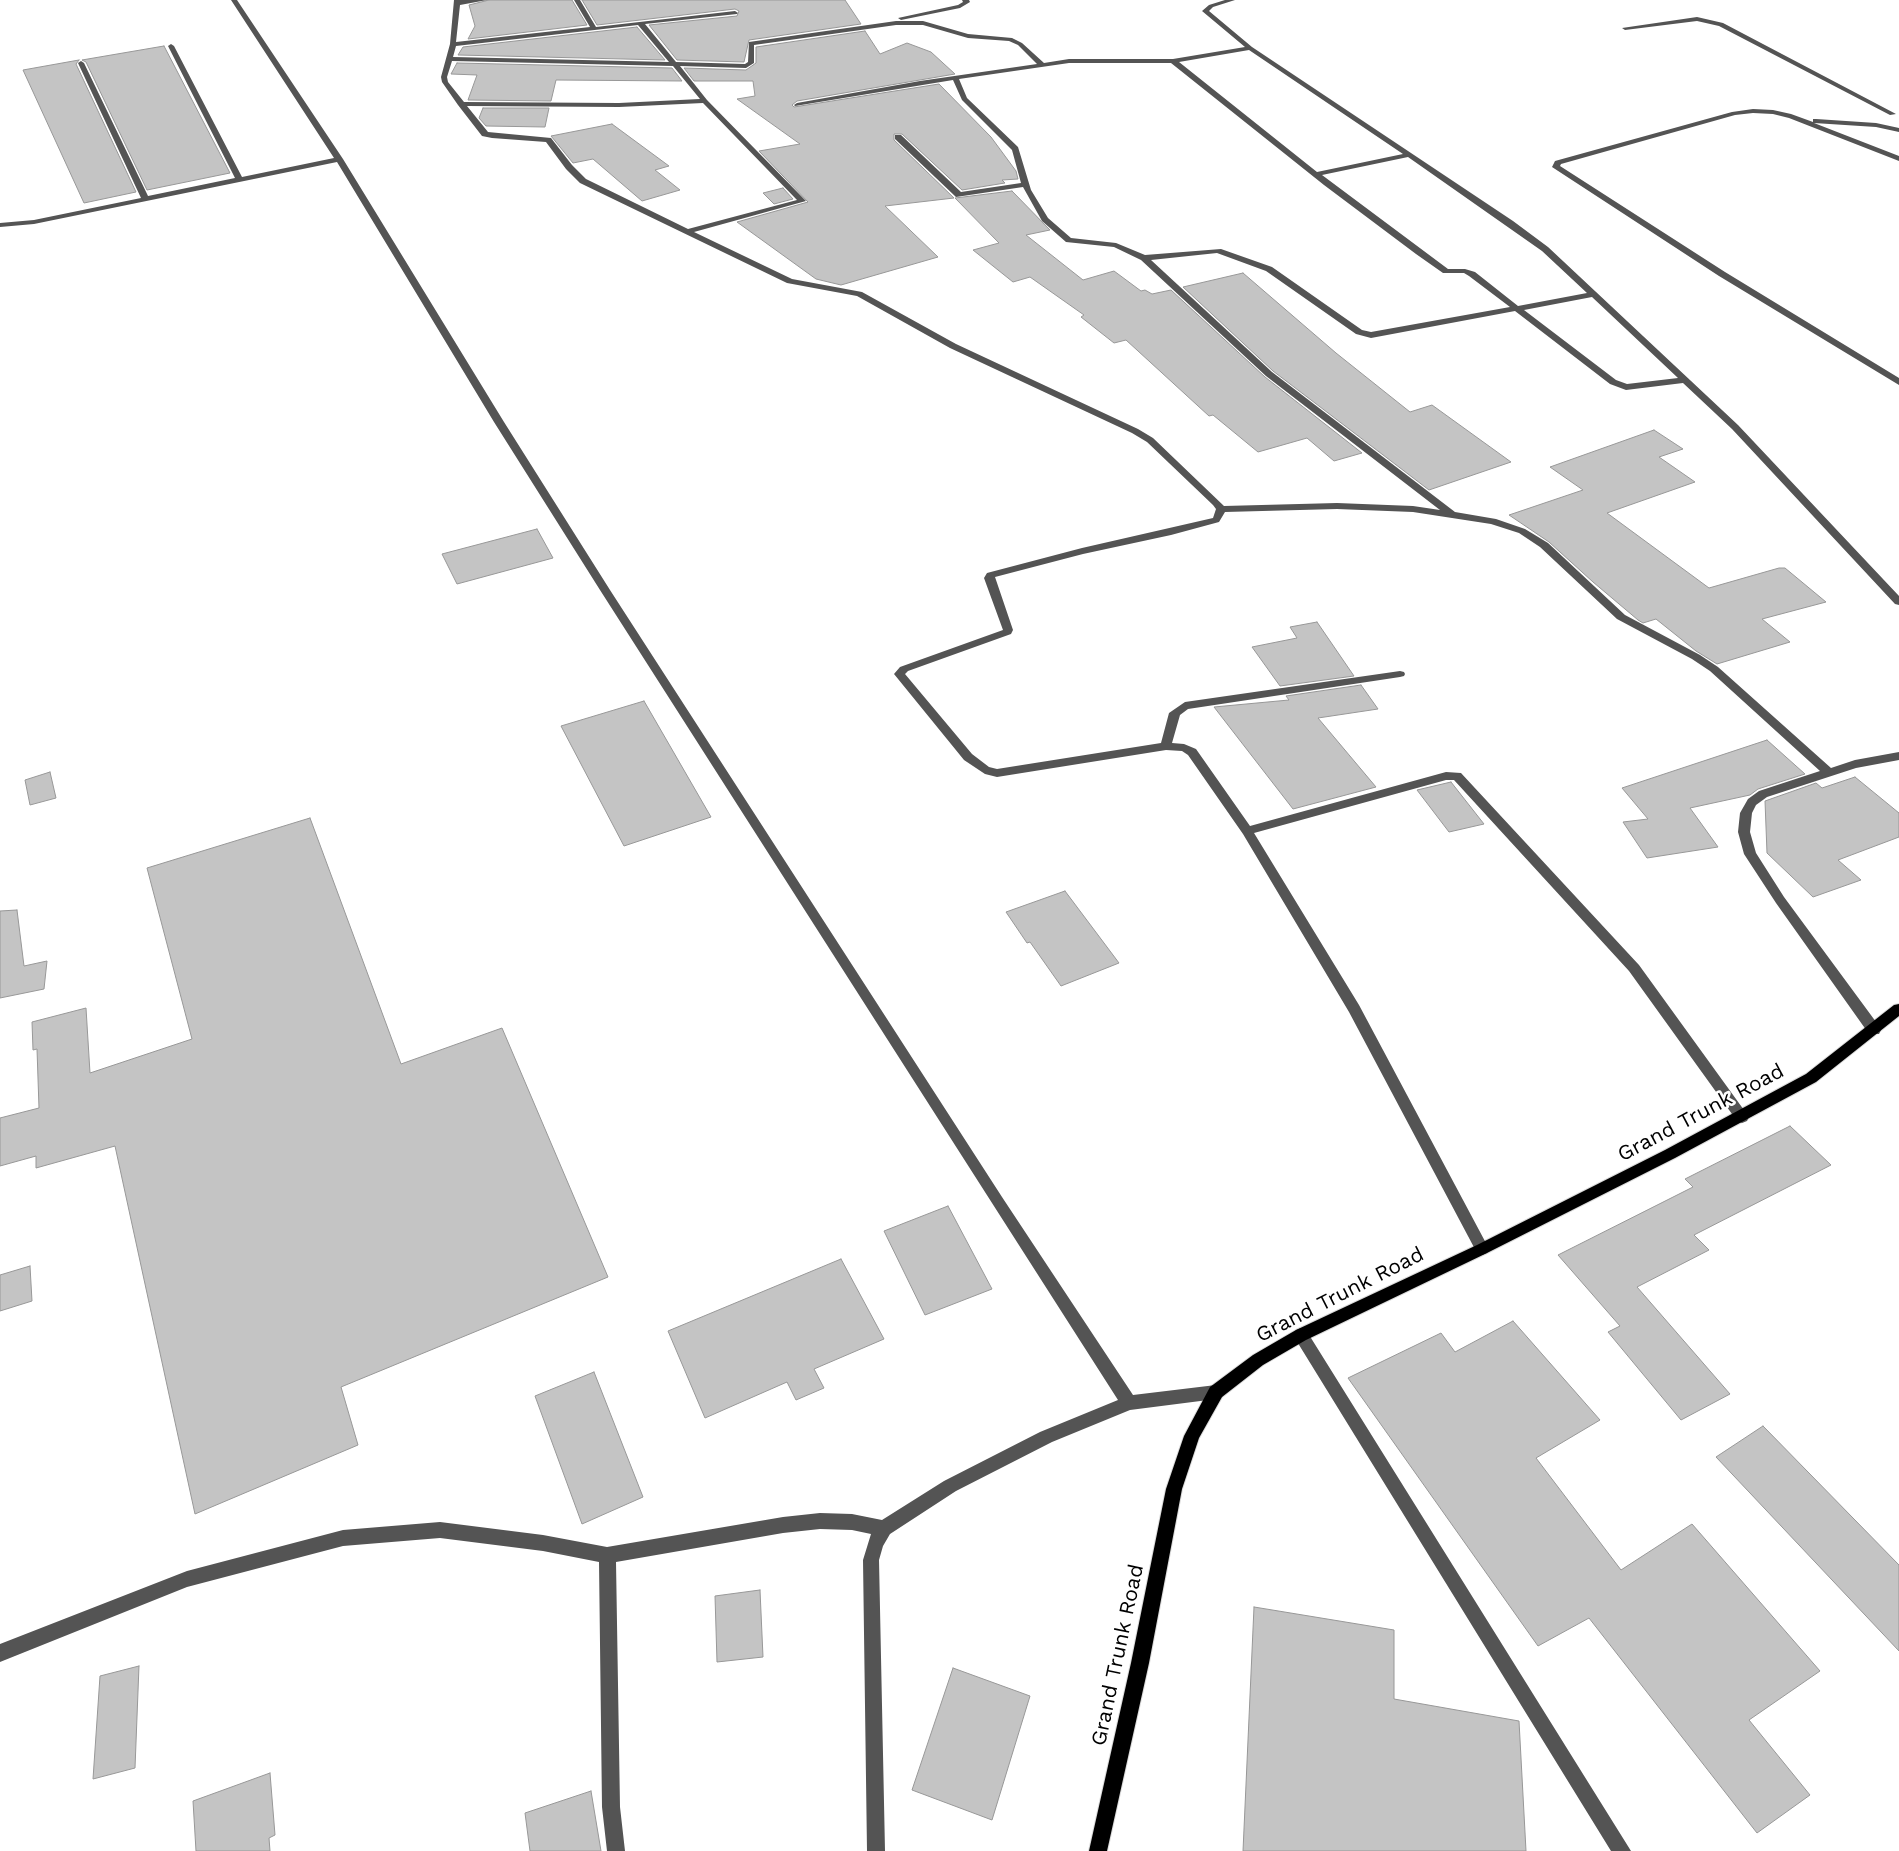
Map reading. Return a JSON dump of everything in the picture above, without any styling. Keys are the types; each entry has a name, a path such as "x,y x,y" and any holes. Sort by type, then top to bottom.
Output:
{"main road":[{"name":"Grand Trunk Road","path":"1098,1851 1140,1663 1174,1490 1192,1436 1216,1392 1258,1360 1301,1335 1482,1249 1742,1117 1811,1078 1899,1009"}],"street":[{"path":"234,0 339,159 499,422 600,582 686,712 986,1184 1128,1403"},
{"path":"484,0 458,2 453,44 444,77 445,82 460,104 486,135 548,140 569,167 584,181 790,281 860,294 953,346 1135,431 1150,440 1221,509 1337,506 1413,509 1500,524 1522,531 1536,539 1621,617 1696,657 1714,669 1828,772"},
{"path":"577,0 594,29"},
{"path":"896,23 899,18 960,6 967,2 965,0"},
{"path":"1232,0 1211,6 1205,11 1250,48 1528,236 1594,294 1736,427 1899,602"},
{"path":"453,44 735,13"},
{"path":"1625,28 1697,19 1721,24 1896,112"},
{"path":"640,23 705,101 802,202 688,231"},
{"path":"448,58 746,66 752,63 751,43 896,23 923,23 968,36 1010,39 1020,44 1042,64"},
{"path":"171,46 240,180"},
{"path":"797,105 1042,64 1075,60 1173,61 1250,48"},
{"path":"1173,61 1316,174 1444,270 1469,272 1617,384 1626,387 1686,380"},
{"path":"81,63 146,199"},
{"path":"955,78 966,102 1014,149 1024,185 1045,219 1068,240 1117,245 1144,258 1269,374 1453,515"},
{"path":"460,104 619,105 705,101"},
{"path":"1899,159 1806,121 1773,112 1753,111 1734,113 1558,163 1556,167 1722,274 1899,382"},
{"path":"1876,124 1896,112"},
{"path":"1806,121 1876,124 1899,130"},
{"path":"898,137 959,195 1024,185"},
{"path":"1316,174 1409,155"},
{"path":"0,225 34,222 339,159"},
{"path":"1144,258 1213,251 1259,265 1277,274 1359,332 1371,335 1594,294"},
{"path":"1221,509 1220,515 1216,520 1171,532 1082,551 991,575 989,578 1008,630 1007,632 900,672 968,757 985,770 997,773 1166,746 1184,748 1192,752 1248,831 1354,1009 1482,1249"},
{"path":"1166,746 1175,713 1185,706 1400,674"},
{"path":"1874,1030 1780,900 1750,854 1744,832 1746,813 1752,802 1763,794 1854,764 1899,756"},
{"path":"1248,831 1446,776 1456,775 1634,968 1742,1117"},
{"path":"1301,1335 1622,1851"},
{"path":"876,1851 870,1560 875,1544 884,1528 950,1486 1037,1442 1128,1403 1216,1392"},
{"path":"0,1653 187,1579 343,1538 440,1530 543,1543 607,1555 782,1525 852,1522 884,1528"},
{"path":"607,1555 611,1807 616,1851"}],"building":[{"path":"489,0 572,0 587,25 468,39 475,26 469,5"},
{"path":"582,0 845,0 861,24 749,40 744,62 677,60 649,25 737,16 739,11 735,9 597,25"},
{"path":"637,27 665,60 458,55 463,47"},
{"path":"865,31 880,54 907,43 931,52 955,74 797,101 792,105 794,107 939,84 991,137 1016,171 1018,179 1002,180 1005,183 962,190 902,134 894,134 894,140 954,198 885,206 938,257 841,285 816,279 737,222 808,202 759,151 800,144 737,99 755,96 753,81 694,81 684,68 746,70 756,63 756,47"},
{"path":"164,46 230,173 147,190 86,62 82,60"},
{"path":"79,60 76,64 136,192 84,203 23,70"},
{"path":"457,63 672,68 682,81 556,80 551,101 468,100 477,75 451,74"},
{"path":"483,108 549,108 545,127 486,126 479,118"},
{"path":"612,124 669,166 655,170 680,190 642,201 593,159 573,163 551,136"},
{"path":"783,188 793,199 774,204 763,193"},
{"path":"1012,191 1050,230 1026,235 1083,280 1114,271 1141,291 1145,290 1152,294 1171,290 1265,377 1362,453 1334,461 1307,438 1258,452 1213,415 1209,416 1126,340 1114,343 1081,317 1084,315 1030,277 1013,282 973,250 999,243 955,198"},
{"path":"1243,273 1336,353 1410,412 1432,405 1511,462 1429,490 1273,371 1183,287"},
{"path":"1654,430 1683,449 1659,457 1695,482 1607,513 1709,588 1779,568 1785,568 1826,602 1762,619 1790,642 1717,664 1696,651 1656,619 1643,623 1638,620 1549,542 1509,515 1583,490 1550,467"},
{"path":"537,529 553,558 457,584 442,554"},
{"path":"1317,622 1354,676 1280,686 1252,647 1297,638 1290,627"},
{"path":"1361,685 1378,709 1318,718 1376,787 1293,809 1214,707 1289,700 1286,696"},
{"path":"644,701 711,817 624,846 561,726"},
{"path":"1767,740 1805,774 1758,789 1750,795 1690,808 1718,847 1647,858 1623,822 1648,819 1622,788"},
{"path":"50,772 56,798 30,805 25,780"},
{"path":"1855,777 1899,813 1899,837 1838,860 1861,880 1813,897 1767,853 1765,801 1816,783 1822,788"},
{"path":"1451,782 1484,824 1449,832 1417,790"},
{"path":"310,818 401,1064 502,1028 608,1277 341,1387 358,1445 195,1514 115,1146 36,1168 36,1156 0,1166 0,1118 39,1108 37,1049 33,1050 32,1022 86,1008 90,1073 192,1039 147,868"},
{"path":"1065,891 1119,963 1061,986 1030,942 1027,943 1006,912"},
{"path":"17,910 24,966 47,961 44,989 0,998 0,911"},
{"path":"1790,1126 1831,1165 1694,1235 1709,1250 1637,1287 1730,1394 1681,1420 1608,1332 1620,1326 1558,1255 1693,1187 1685,1179"},
{"path":"948,1206 992,1289 925,1315 884,1231"},
{"path":"841,1259 884,1339 814,1369 824,1388 796,1400 787,1382 705,1418 668,1331"},
{"path":"30,1266 32,1301 0,1311 0,1275"},
{"path":"1513,1321 1600,1420 1536,1458 1621,1570 1692,1524 1820,1671 1749,1720 1810,1795 1757,1833 1589,1618 1538,1646 1348,1378 1441,1333 1455,1352"},
{"path":"594,1372 643,1497 582,1524 535,1396"},
{"path":"1763,1426 1899,1565 1899,1651 1716,1457"},
{"path":"760,1590 763,1657 717,1662 715,1596"},
{"path":"1254,1607 1394,1630 1394,1699 1519,1721 1526,1851 1243,1851"},
{"path":"139,1666 135,1768 93,1779 100,1676"},
{"path":"953,1668 1030,1696 992,1820 912,1790"},
{"path":"270,1773 275,1835 269,1838 270,1851 196,1851 193,1801"},
{"path":"591,1791 601,1851 530,1851 525,1813"}]}
